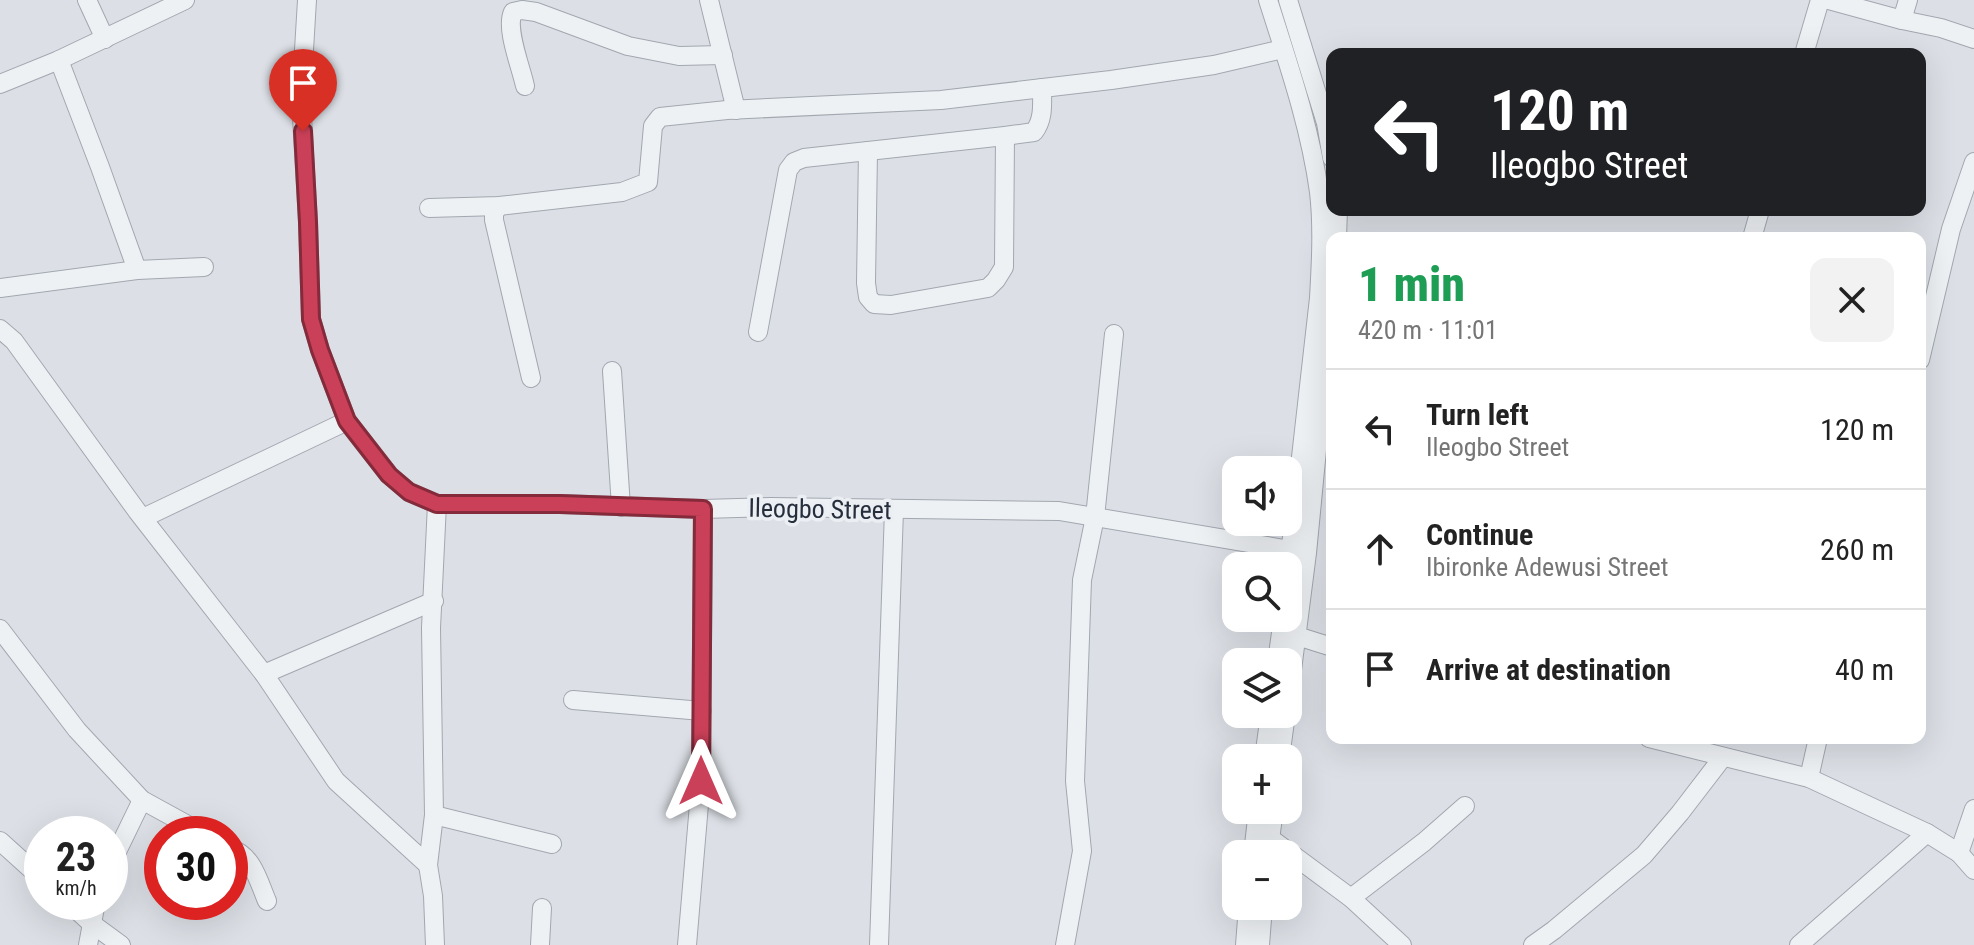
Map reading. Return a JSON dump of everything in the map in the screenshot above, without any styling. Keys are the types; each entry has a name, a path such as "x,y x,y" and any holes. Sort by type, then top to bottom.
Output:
{"street":[{"path":"87,0 105,39"},
{"path":"0,84 59,60 185,0"},
{"name":"Ileogbo Street","path":"307,0 301,100 311,319 347,421 389,475 409,492 437,504 1059,511 1290,550"},
{"path":"709,0 736,110"},
{"path":"1268,0 1310,139 1319,195 1319,298 1290,550"},
{"path":"1288,0 1326,115"},
{"path":"1806,48 1820,0"},
{"path":"1829,0 1974,39"},
{"path":"1902,20 1908,0"},
{"path":"525,86 510,17 513,12 522,10 536,12 628,46 679,56 723,55"},
{"path":"429,208 499,206 622,192 648,182 653,126 660,117 941,100 1214,65 1283,49"},
{"path":"59,60 137,270"},
{"path":"758,332 788,170 794,162 804,158 1034,132 1042,115 1042,88"},
{"path":"868,151 868,297 874,304 891,305 988,288 996,280 1004,267 1005,136"},
{"path":"1926,335 1951,229 1974,162"},
{"path":"499,206 494,220 531,378"},
{"path":"0,288 137,270 204,267"},
{"path":"0,329 14,341 143,518 264,674 336,781 428,865"},
{"path":"1065,945 1082,851 1075,781 1082,580 1095,517 1114,334"},
{"path":"612,371 621,507"},
{"path":"143,518 347,421"},
{"path":"1295,648 1326,429"},
{"path":"435,945 428,865 434,815 431,628 437,504"},
{"path":"687,945 701,781 703,509"},
{"path":"879,945 894,510"},
{"path":"264,674 434,601"},
{"path":"0,629 77,730 142,800 171,816"},
{"path":"1297,636 1326,645"},
{"path":"573,700 702,711"},
{"path":"1672,744 1809,778 1927,833 1959,853 1974,870"},
{"path":"1809,778 1817,744"},
{"path":"1533,945 1644,855 1723,757"},
{"path":"128,829 142,800"},
{"path":"1351,898 1465,806"},
{"path":"1959,853 1974,809"},
{"path":"434,815 552,844"},
{"path":"1799,945 1927,833"},
{"path":"0,841 24,863"},
{"path":"248,859 267,901"},
{"path":"1302,867 1351,898 1402,945"},
{"path":"540,945 542,908"},
{"path":"88,920 121,945"},
{"path":"88,945 92,920"},
{"path":"1245,945 1247,920"},
{"path":"1260,945 1262,920"}],"route":[{"path":"303,131 311,319 347,421 389,475 409,492 437,504 703,509 701,781"}]}
